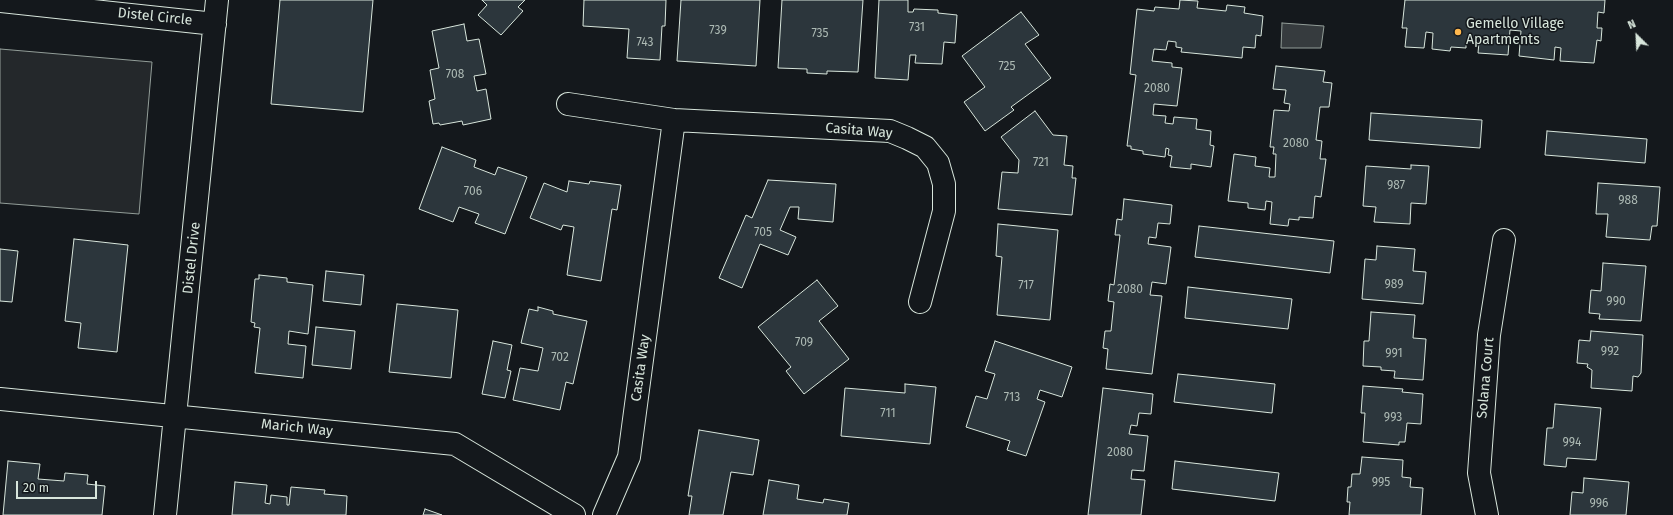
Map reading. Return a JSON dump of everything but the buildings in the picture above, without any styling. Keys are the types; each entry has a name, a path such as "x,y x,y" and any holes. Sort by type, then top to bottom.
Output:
{"street":[{"name":"Distel Drive","path":"165,515 217,0"},
{"name":"Distel Circle","path":"0,1 214,24"},
{"name":"Casita Way","path":"568,104 674,120 890,131 925,147 938,163 944,184 944,210 920,302"},
{"name":"Casita Way","path":"604,515 629,457 674,120"},
{"name":"Solana Court","path":"1488,515 1479,473 1489,335 1504,240"},
{"name":"Marich Way","path":"0,399 456,444 574,515"}],"shaded area":[{"path":"1282,23 1324,26 1321,48 1281,48"},
{"path":"0,49 152,62 139,214 0,203"}],"place":[{"name":"Gemello Village Apartments","path":"1458,32"}]}
